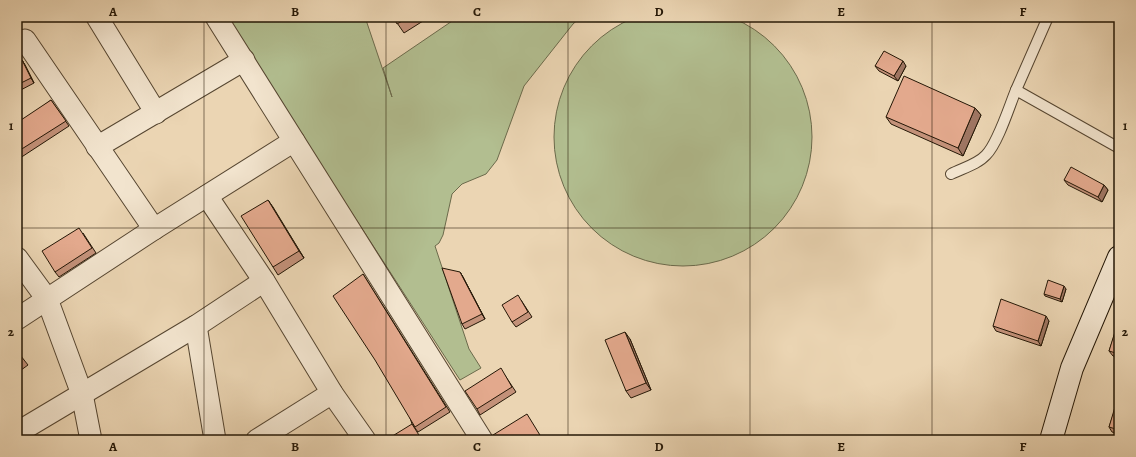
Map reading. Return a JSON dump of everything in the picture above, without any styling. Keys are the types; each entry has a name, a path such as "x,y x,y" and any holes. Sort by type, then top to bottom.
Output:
{"main road":[{"path":"1051,440 1072,368 1119,257"},
{"path":"1058,440 1078,372 1119,277"}],"street":[{"path":"97,17 156,113"},
{"path":"216,17 482,440"},
{"path":"25,40 154,229"},
{"path":"97,147 244,60"},
{"path":"17,319 154,229 294,141"},
{"path":"207,196 264,281 332,393 365,440"},
{"path":"17,258 47,299 82,394 91,440"},
{"path":"17,437 25,428 196,326 264,281"},
{"path":"196,326 215,440"},
{"path":"257,440 332,393"}],"lane":[{"path":"951,174 975,163 987,155 995,140 1048,17"},
{"path":"1016,90 1119,148"}],"green space":[{"path":"670,8 696,8 721,13 744,23 765,37 783,55 797,76 807,99 812,124 812,150 807,175 797,198 783,219 765,237 744,251 721,261 696,266 670,266 645,261 622,251 601,237 583,219 569,198 559,175 554,150 554,124 559,99 569,76 583,55 601,37 622,23 645,13"},
{"path":"225,17 365,17 392,97 383,68 458,17 581,17 573,24 524,86 497,160 486,174 462,184 452,194 443,235 439,243 435,246 469,349 481,368 460,380"}],"building":[{"path":"393,17 409,17 397,24"},
{"path":"884,51 903,61 894,76 875,66"},
{"path":"22,60 31,78 17,85 17,62"},
{"path":"904,76 975,108 958,148 886,117"},
{"path":"51,100 66,121 17,152 17,126 20,124 18,122"},
{"path":"1071,167 1104,185 1098,197 1064,180"},
{"path":"268,200 299,251 273,267 241,216"},
{"path":"79,228 92,248 55,272 42,251"},
{"path":"442,268 460,272 482,314 462,324"},
{"path":"363,274 446,407 415,427 375,360 333,296"},
{"path":"1048,280 1064,286 1060,299 1044,294"},
{"path":"518,295 528,312 512,322 502,305"},
{"path":"1001,299 1046,316 1038,341 993,326"},
{"path":"1119,322 1119,354 1109,351"},
{"path":"625,332 646,383 626,391 605,340"},
{"path":"17,351 22,357 17,362"},
{"path":"501,368 512,387 477,409 465,391"},
{"path":"1118,397 1119,398 1119,430 1109,427"},
{"path":"527,414 543,440 497,440 493,435"},
{"path":"412,424 422,440 386,440"}]}
